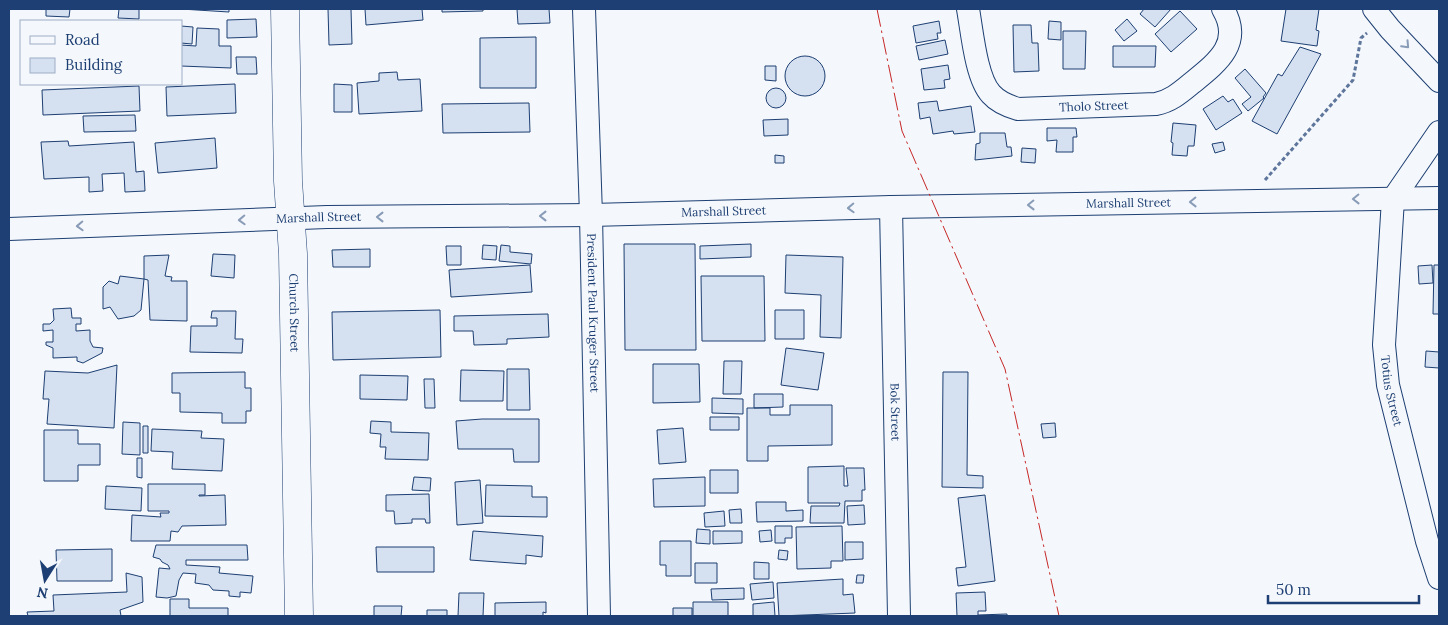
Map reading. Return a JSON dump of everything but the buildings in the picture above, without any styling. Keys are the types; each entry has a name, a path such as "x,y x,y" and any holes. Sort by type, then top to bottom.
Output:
{"main road":[{"name":"Church Street","path":"285,9 288,181 293,254 300,616"}],"street":[{"name":"President Paul Kruger Street","path":"584,9 591,215 599,616"},
{"name":"Tholo Street","path":"968,9 980,73 990,94 1004,104 1018,108 1156,104 1165,102 1215,64 1225,52 1230,38 1230,22 1223,9"},
{"path":"1378,14 1439,81"},
{"path":"1392,199 1439,132"},
{"name":"Marshall Street","path":"9,229 291,218 591,215 891,207 1439,198"},
{"name":"Totius Street","path":"1392,199 1384,345 1387,377 1433,540 1439,578"},
{"name":"Bok Street","path":"891,207 899,616"}],"path":[{"path":"1246,201 1353,80 1361,38 1378,14"}],"power":[{"path":"877,9 902,131 1005,369 1059,616"}]}
